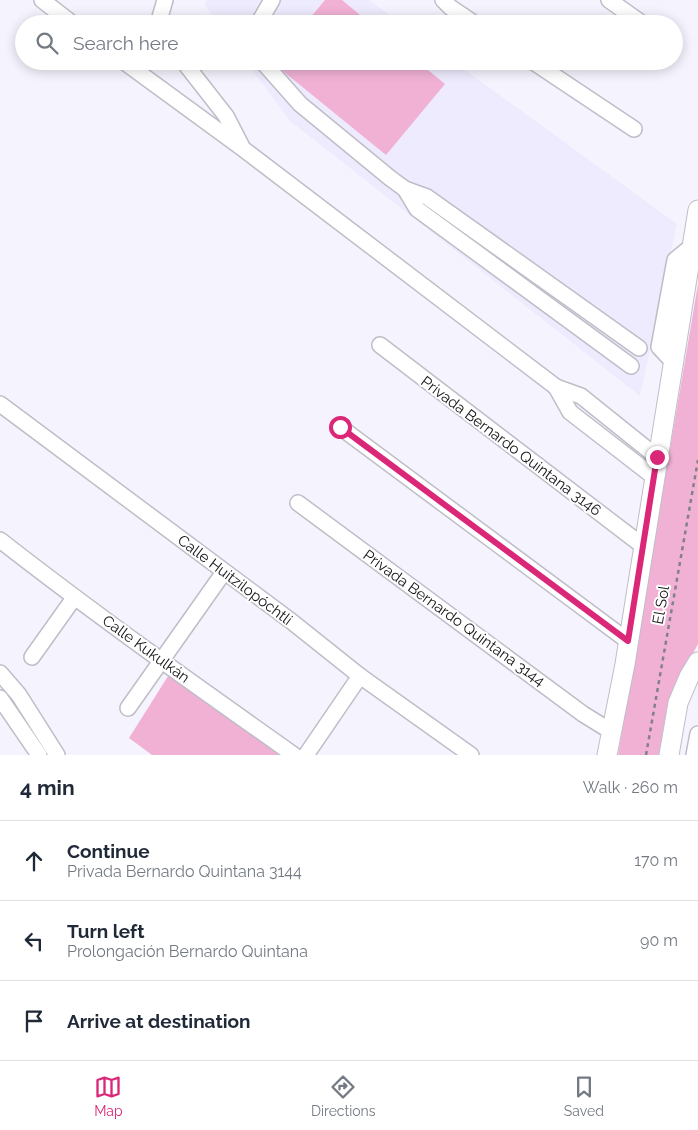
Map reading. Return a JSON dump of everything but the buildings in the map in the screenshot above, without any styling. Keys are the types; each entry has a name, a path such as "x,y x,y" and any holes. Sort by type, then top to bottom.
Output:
{"main road":[{"path":"607,755 628,641 673,362 693,256 698,210"},
{"path":"668,755 678,703 689,677 698,662"}],"street":[{"path":"42,0 61,15"},
{"path":"161,15 165,0"},
{"path":"443,0 462,15"},
{"path":"609,0 630,15"},
{"path":"262,15 269,1"},
{"path":"136,70 242,148 556,387 581,396 657,457"},
{"path":"190,70 226,116 242,148"},
{"path":"270,70 300,104 405,189 427,197 639,348"},
{"path":"546,70 634,129"},
{"path":"405,189 417,209 631,366"},
{"path":"417,209 427,197"},
{"name":"Privada Bernardo Quintana 3146","path":"380,345 642,546"},
{"path":"556,387 570,412 654,477"},
{"name":"Calle Huitzilopóchtli","path":"0,404 291,621 360,676 471,755"},
{"path":"340,427 628,641"},
{"name":"Privada Bernardo Quintana 3144","path":"298,503 583,714 612,732"},
{"name":"Calle Kukulkán","path":"0,540 74,598 294,755"},
{"path":"128,708 224,572"},
{"path":"32,657 74,598"},
{"path":"0,673 19,695 57,755"},
{"path":"306,755 360,676"},
{"path":"0,698 39,755"},
{"path":"694,755 698,734"}],"path":[{"name":"El Sol","path":"646,755 698,460"}],"shaded area":[{"path":"206,0 369,0 390,15 212,15 205,5"},
{"path":"325,0 342,0 360,15 312,15"},
{"path":"253,70 465,70 677,224 640,396 290,121"},
{"path":"282,70 428,70 445,84 386,155"},
{"path":"698,284 698,644 668,701 659,755 618,755"},
{"path":"170,673 281,755 152,755 129,738"}],"route":[{"path":"340,427 628,641 657,457"}]}
